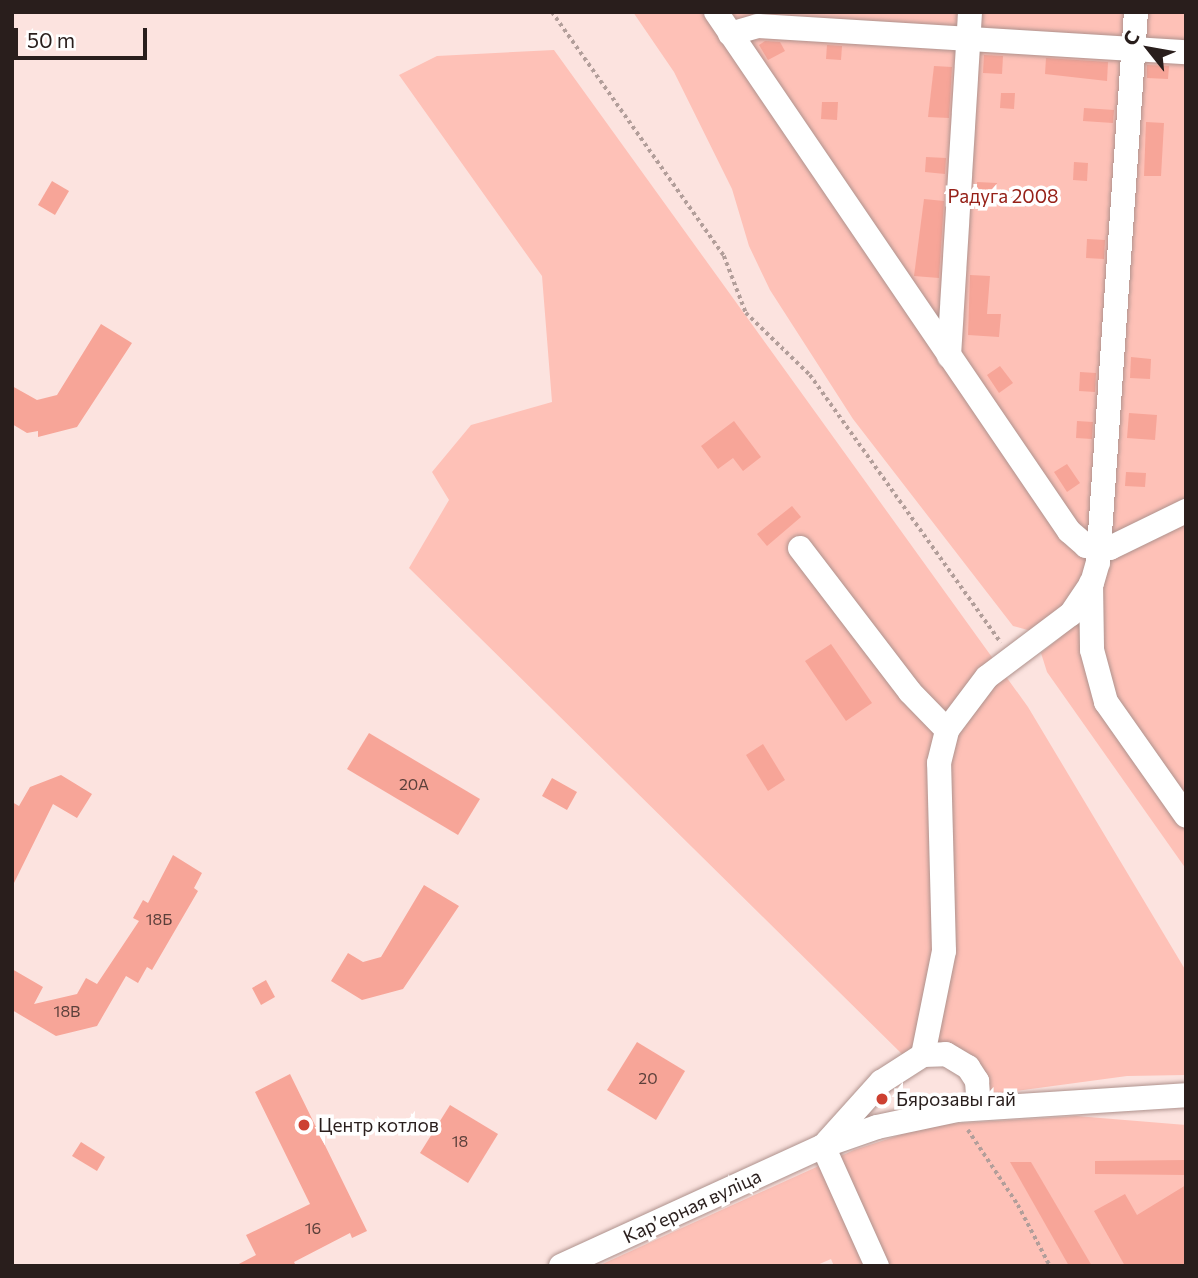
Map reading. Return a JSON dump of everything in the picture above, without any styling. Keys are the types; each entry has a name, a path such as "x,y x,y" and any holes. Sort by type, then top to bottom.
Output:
{"street":[{"path":"716,12 1069,531 1086,546 1100,549 1120,546 1186,510"},
{"path":"949,356 970,12"},
{"path":"1136,12 1100,549 1091,583 1092,650 1106,702 1186,816"},
{"path":"730,34 750,26 804,20 969,38 1186,52"},
{"path":"800,548 909,692 947,730"},
{"path":"968,1109 977,1081 968,1067 946,1055 923,1055 944,951 939,763 947,730 975,688 1061,623 1091,583"},
{"name":"Карʼерная вуліца","path":"823,1146 881,1083 923,1055"},
{"name":"Карʼерная вуліца","path":"561,1266 823,1146 877,1126 968,1109 1186,1095"},
{"path":"823,1146 877,1266"}],"path":[{"path":"552,12 724,256 746,313 810,374 1012,658"},
{"path":"968,1109 976,1146 1018,1205 1049,1266"}],"green space":[{"name":"Радуга 2008","path":"633,12 1186,12 1186,869 1047,672 1041,653 1061,637 1063,608 1035,632 1013,626 853,419 770,290 749,246 732,189 674,72"},
{"path":"554,50 1028,707 1186,971 1186,1075 1127,1076 986,1095 977,1059 943,1043 905,1057 409,568 449,500 432,472 471,425 552,402 542,276 399,75 437,56"},
{"path":"1076,1116 1186,1125 1186,1266 834,1266 831,1259 815,1266 598,1266 854,1150 931,1125"}],"building":[{"path":"765,41 780,42 785,51 768,60 759,45"},
{"path":"827,45 842,46 841,60 826,59"},
{"path":"984,55 1003,56 1002,74 983,73"},
{"path":"1046,58 1108,62 1107,81 1045,74"},
{"path":"1147,65 1169,66 1168,79 1147,78"},
{"path":"934,66 952,67 949,118 928,117"},
{"path":"1001,93 1015,93 1014,109 1000,108"},
{"path":"822,102 838,102 837,120 821,119"},
{"path":"1084,108 1114,110 1113,123 1083,121"},
{"path":"1146,122 1164,123 1161,176 1144,176"},
{"path":"926,157 946,158 945,174 925,172"},
{"path":"1074,162 1088,163 1087,181 1073,180"},
{"path":"52,181 69,191 55,215 38,205"},
{"path":"977,182 997,183 996,199 976,198"},
{"path":"924,199 944,201 939,278 914,276"},
{"path":"1087,239 1105,240 1104,259 1086,258"},
{"path":"970,275 990,276 987,314 1001,314 999,337 968,335"},
{"path":"101,324 132,343 77,427 38,437 38,431 27,433 12,424 12,386 37,400 57,395"},
{"path":"1131,357 1151,359 1150,379 1130,378"},
{"path":"1000,366 1013,383 999,393 987,375"},
{"path":"1080,372 1096,373 1095,392 1079,391"},
{"path":"1129,413 1157,415 1155,440 1127,438"},
{"path":"734,421 761,457 743,471 733,458 718,469 701,446"},
{"path":"1077,421 1093,422 1092,439 1076,438"},
{"path":"1067,464 1080,483 1067,492 1054,472"},
{"path":"1126,472 1146,473 1145,487 1125,486"},
{"path":"792,506 801,517 767,546 757,534"},
{"path":"831,644 872,703 846,721 805,661"},
{"path":"369,733 480,799 458,835 347,769"},
{"path":"763,744 785,780 768,791 746,755"},
{"path":"61,775 92,794 77,818 53,804 12,887 12,802 19,806 30,787"},
{"path":"552,778 577,792 567,810 542,796"},
{"path":"173,855 202,873 194,888 198,891 152,970 147,967 138,983 126,976 97,1026 56,1036 12,1010 12,969 43,987 34,1004 77,994 86,978 97,984 139,921 133,918 143,900 148,903"},
{"path":"424,885 459,906 403,989 362,1000 331,981 348,953 363,962 381,957"},
{"path":"266,980 275,997 261,1005 252,988"},
{"path":"637,1042 685,1071 656,1120 607,1090"},
{"path":"290,1074 367,1231 352,1238 350,1233 294,1262 296,1266 235,1266 256,1255 246,1235 310,1204 255,1092"},
{"path":"450,1105 498,1134 468,1183 420,1153"},
{"path":"81,1142 105,1157 97,1171 72,1156"},
{"path":"1186,1160 1186,1175 1095,1174 1095,1161"},
{"path":"1010,1162 1031,1162 1092,1266 1069,1266"},
{"path":"1186,1185 1186,1266 1125,1266 1094,1211 1125,1194 1137,1215"}],"place":[{"name":"Бярозавы гай","path":"882,1099"},
{"name":"Центр котлов","path":"304,1125"}]}
